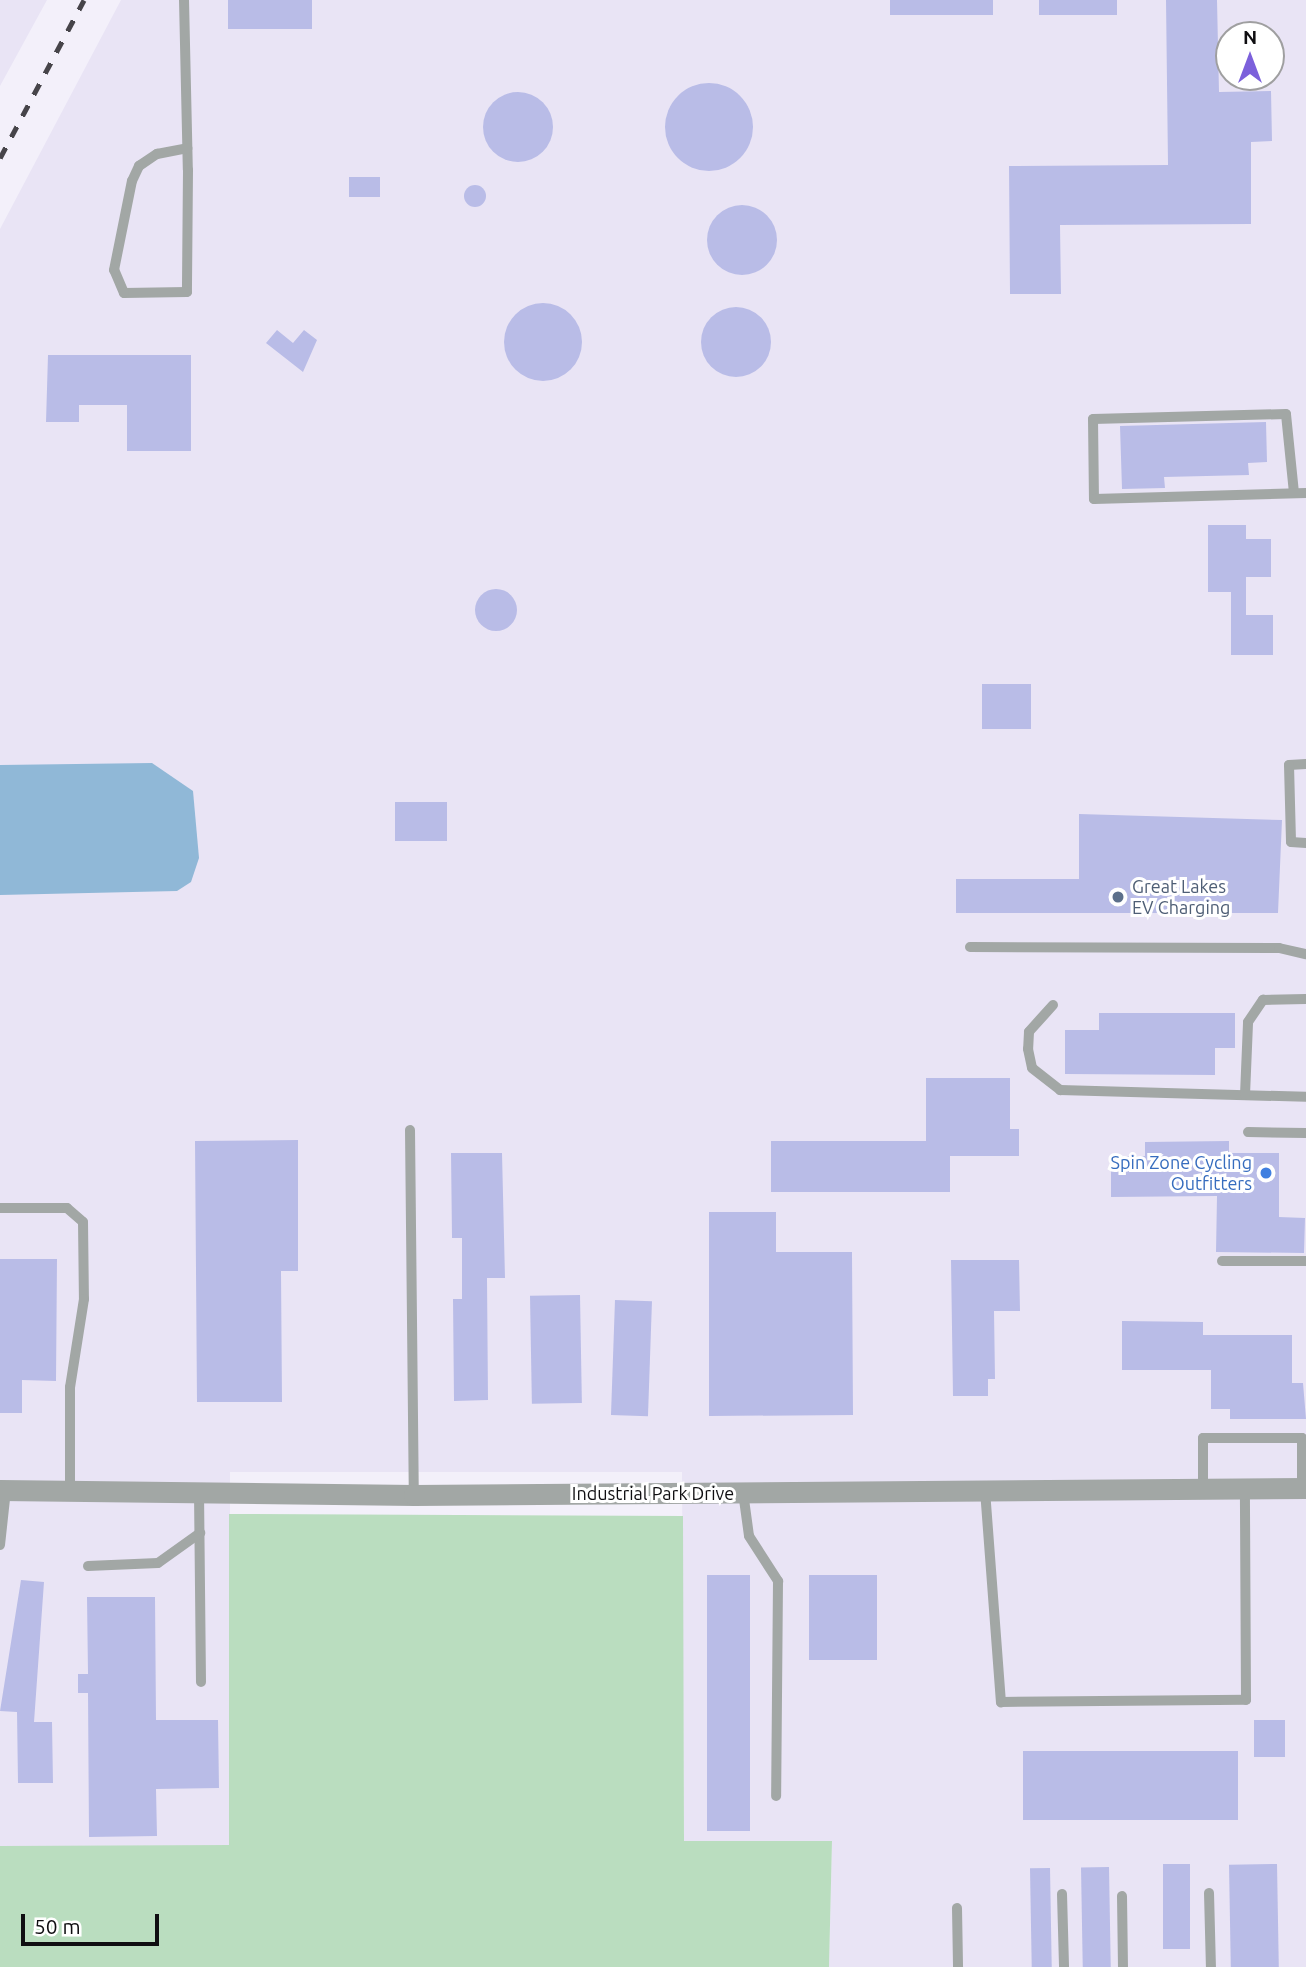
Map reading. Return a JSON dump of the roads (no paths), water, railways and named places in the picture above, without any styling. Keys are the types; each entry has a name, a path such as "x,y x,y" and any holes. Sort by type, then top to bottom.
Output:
{"street":[{"name":"Industrial Park Drive","path":"3,1490 414,1494 1304,1488"}],"lane":[{"path":"184,0 187,148 187,292 124,293 114,270 132,181 139,166 157,154 187,148"},
{"path":"1287,415 1300,493 1094,499 1093,419 1287,415"},
{"path":"1306,764 1289,765 1291,842 1306,843"},
{"path":"970,947 1279,947 1306,954"},
{"path":"1245,1095 1248,1022 1263,1000 1306,999"},
{"path":"1053,1005 1029,1032 1028,1049 1032,1068 1060,1090 1306,1097"},
{"path":"410,1130 414,1494"},
{"path":"1248,1132 1306,1133"},
{"path":"0,1208 67,1208 83,1222 83,1299 70,1387 70,1491"},
{"path":"1222,1261 1306,1261"},
{"path":"1203,1489 1203,1438 1302,1438 1304,1488"},
{"path":"985,1490 1001,1702 1246,1700 1245,1488"},
{"path":"0,1545 3,1490"},
{"path":"199,1492 201,1682"},
{"path":"743,1492 750,1536 778,1581 776,1796"},
{"path":"88,1566 158,1563 200,1533"},
{"path":"1209,1893 1212,1967"},
{"path":"1062,1894 1064,1967"},
{"path":"1122,1896 1123,1967"},
{"path":"957,1908 958,1967"}],"water":[{"path":"152,763 193,791 199,858 191,882 177,891 0,895 0,765"}],"railway":[{"path":"0,158 84,0"}],"place":[{"name":"Great Lakes EV Charging","path":"1118,897"},
{"name":"Spin Zone Cycling Outfitters","path":"1266,1173"}]}
